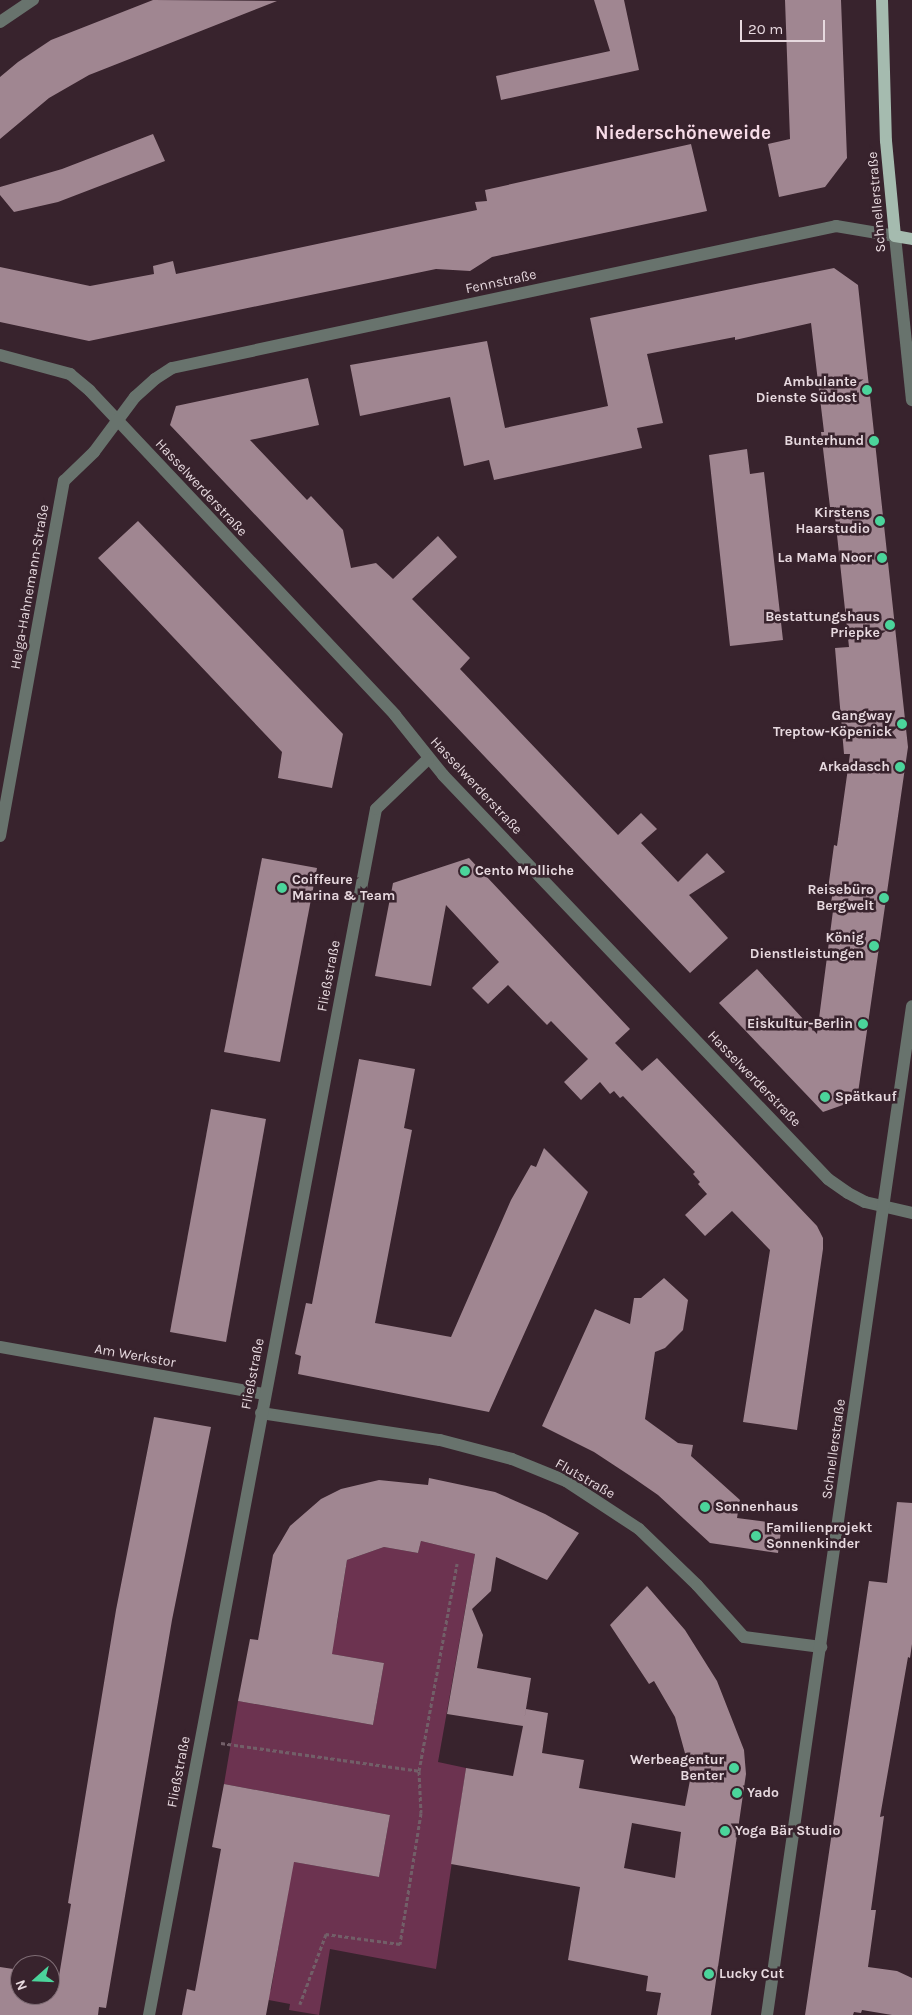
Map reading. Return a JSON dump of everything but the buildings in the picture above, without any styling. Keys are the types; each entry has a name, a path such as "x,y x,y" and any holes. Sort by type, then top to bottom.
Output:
{"main road":[{"name":"Schnellerstraße","path":"882,0 886,140 895,236"},
{"name":"Fennstraße","path":"895,236 912,239"}],"street":[{"path":"0,22 33,0"},
{"name":"Fennstraße","path":"118,422 136,397 155,379 172,368 836,226 895,236"},
{"name":"Schnellerstraße","path":"895,236 912,400"},
{"name":"Hasselwerderstraße","path":"0,355 70,374 90,390 118,422 395,714 428,760 828,1179 856,1198 912,1214"},
{"name":"Helga-Hahnemann-Straße","path":"0,836 64,481 94,452 118,422"},
{"name":"Fließstraße","path":"149,2015 376,809 428,760"},
{"name":"Schnellerstraße","path":"767,2015 912,1006"},
{"name":"Am Werkstor","path":"0,1347 265,1394"},
{"name":"Flutstraße","path":"261,1413 440,1440 512,1459 557,1478 639,1529 697,1585 744,1637 821,1647"}],"path":[{"path":"300,2004 326,1934 400,1944 421,1813 419,1772 457,1563"},
{"path":"200,1739 419,1772"}],"shaded area":[{"path":"421,1541 475,1554 438,1762 466,1768 436,1969 330,1949 319,2015 289,2010 290,2004 252,1997 271,1990 288,1892 283,1860 379,1877 390,1815 224,1784 238,1701 373,1725 384,1663 326,1653 337,1624 347,1560 384,1547 418,1553"}],"place":[{"name":"Ambulante Dienste Südost","path":"867,390"},
{"name":"Bunterhund","path":"874,441"},
{"name":"Kirstens Haarstudio","path":"880,521"},
{"name":"La MaMa Noor","path":"882,558"},
{"name":"Bestattungshaus Priepke","path":"890,625"},
{"name":"Gangway Treptow-Köpenick","path":"902,724"},
{"name":"Arkadasch","path":"900,767"},
{"name":"Cento Molliche","path":"465,871"},
{"name":"Coiffeure Marina & Team","path":"282,888"},
{"name":"Reisebüro Bergwelt","path":"884,898"},
{"name":"König Dienstleistungen","path":"874,946"},
{"name":"Eiskultur-Berlin","path":"863,1024"},
{"name":"Spätkauf","path":"825,1097"},
{"name":"Sonnenhaus","path":"705,1507"},
{"name":"Familienprojekt Sonnenkinder","path":"756,1536"},
{"name":"Werbeagentur Benter","path":"734,1768"},
{"name":"Yado","path":"737,1793"},
{"name":"Yoga Bär Studio","path":"725,1831"},
{"name":"Lucky Cut","path":"709,1974"}],"district":[{"name":"Niederschöneweide","path":"683,134"}]}
